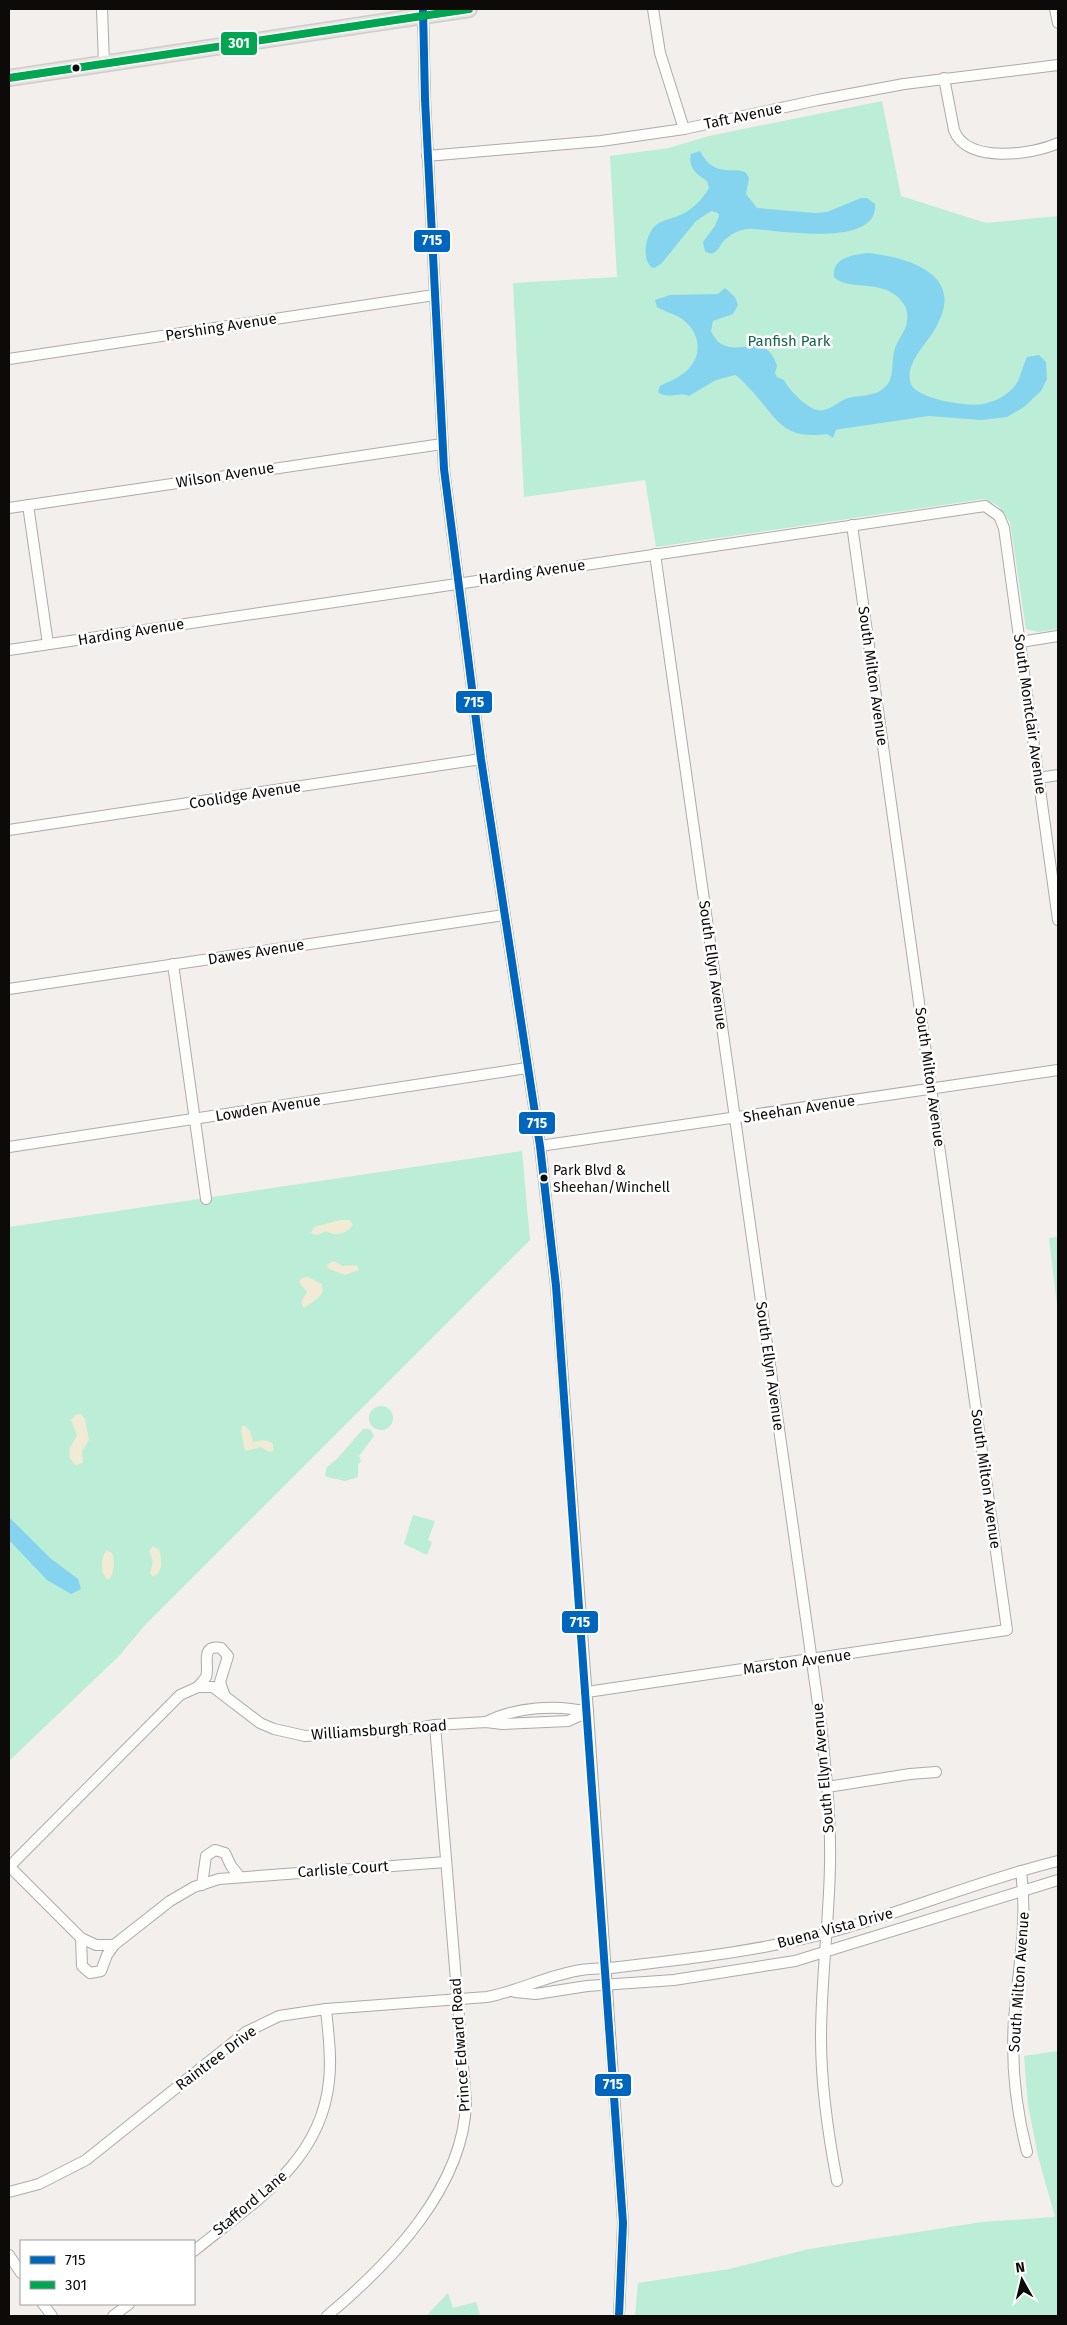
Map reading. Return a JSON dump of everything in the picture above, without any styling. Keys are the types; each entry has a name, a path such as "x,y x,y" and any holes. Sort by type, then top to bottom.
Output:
{"main road":[{"path":"9,78 423,12 469,9"}],"street":[{"path":"102,9 104,63"},
{"path":"653,9 660,53 684,129"},
{"path":"1055,9 1058,23"},
{"path":"423,12 427,156 442,444 481,759 540,1146 556,1286 607,1969 623,2223 619,2316"},
{"name":"Taft Avenue","path":"427,156 563,146 684,129 818,100 944,78 1058,65"},
{"path":"944,78 956,137 967,147 1012,154 1037,151 1058,144"},
{"name":"Pershing Avenue","path":"9,359 434,295"},
{"name":"Wilson Avenue","path":"9,508 442,444"},
{"path":"28,505 48,644"},
{"name":"Harding Avenue","path":"9,650 978,506 985,506 994,511"},
{"name":"South Montclair Avenue","path":"994,511 1000,516 1004,528 1058,920"},
{"name":"South Milton Avenue","path":"852,525 1007,1630"},
{"name":"South Ellyn Avenue","path":"655,554 811,1661 827,1787 830,1862 822,2008 822,2074 825,2109 837,2181"},
{"path":"1020,642 1058,636"},
{"name":"Coolidge Avenue","path":"9,830 481,759"},
{"path":"1039,778 1058,775"},
{"name":"Dawes Avenue","path":"9,989 504,915"},
{"path":"173,964 206,1199"},
{"name":"Lowden Avenue","path":"9,1147 527,1068"},
{"name":"Sheehan Avenue","path":"540,1146 1058,1070"},
{"name":"Marston Avenue","path":"587,1692 811,1661 1007,1630"},
{"path":"114,1945 96,1945 81,1938 9,1866 180,1695 198,1687 206,1678 205,1658 207,1651 213,1647 221,1648 228,1656 220,1682 224,1694"},
{"name":"Williamsburgh Road","path":"198,1687 213,1688 224,1694 260,1722 274,1729 305,1736 412,1730 435,1725 486,1722 502,1724 568,1721 588,1712"},
{"name":"Prince Edward Road","path":"327,2316 373,2274 410,2232 435,2195 458,2150 464,2126 466,2102 435,1725"},
{"path":"827,1787 936,1772"},
{"path":"202,1885 206,1856 215,1850 225,1853 230,1866 240,1877"},
{"name":"Buena Vista Drive","path":"607,1969 725,1954 826,1933 1058,1861"},
{"name":"Carlisle Court","path":"81,1938 82,1966 90,1974 101,1971 106,1955 114,1945 170,1901 219,1879 446,1862"},
{"name":"South Milton Avenue","path":"1021,1871 1025,1911 1013,2048 1016,2097 1027,2152"},
{"name":"Buena Vista Drive","path":"607,1986 714,1976 795,1962 826,1954 1058,1880"},
{"name":"Raintree Drive","path":"511,1992 535,1982 581,1970 607,1969"},
{"name":"Raintree Drive","path":"9,2192 40,2184 86,2160 246,2032 279,2016 326,2009 457,1999 511,1992 536,1994 587,1986 607,1986"},
{"name":"Stafford Lane","path":"195,2250 296,2164 310,2140 322,2112 329,2081 326,2009"},
{"path":"9,2254 20,2271"},
{"path":"44,2305 52,2316"},
{"path":"113,2316 128,2305"}],"green space":[{"name":"Panfish Park","path":"882,101 901,196 986,223 1058,216 1058,629 1038,632 1026,629 1010,522 997,505 984,499 656,547 645,480 524,497 513,283 617,277 610,156 669,148 709,136"},
{"path":"522,1151 530,1240 146,1624 119,1656 9,1761 9,1227"},
{"path":"1058,1237 1058,1313 1049,1238"},
{"path":"381,1406 386,1407 392,1413 392,1423 386,1429 381,1430 376,1429 370,1423 369,1418 370,1413 376,1407"},
{"path":"363,1429 370,1429 374,1436 359,1456 361,1461 358,1465 358,1477 345,1481 327,1477 325,1475 327,1467 337,1459"},
{"path":"413,1515 435,1521 428,1540 432,1542 427,1555 404,1544"},
{"path":"1058,2051 1058,2316 635,2316 638,2283 729,2269 809,2249 982,2222 1055,2217 1038,2156 1028,2105 1024,2056"},
{"path":"448,2293 453,2308 476,2302 480,2315 429,2316 428,2314"}],"sand":[{"path":"340,1220 350,1220 353,1225 341,1234 333,1234 326,1231 317,1235 311,1233 314,1227"},
{"path":"333,1261 343,1266 357,1265 359,1270 345,1275 329,1269 327,1265"},
{"path":"308,1277 322,1284 323,1292 304,1308 301,1302 307,1292 299,1282 302,1278"},
{"path":"81,1414 85,1419 89,1440 82,1451 83,1463 76,1465 69,1454 77,1435 71,1420 75,1415"},
{"path":"242,1426 245,1426 250,1431 253,1442 268,1441 273,1444 273,1451 269,1452 261,1447 245,1451 241,1431"},
{"path":"153,1546 159,1550 161,1568 157,1575 153,1577 150,1573 153,1561 149,1551"},
{"path":"106,1551 111,1552 114,1562 112,1575 108,1580 103,1574 102,1566"}],"water":[{"path":"700,151 714,167 746,173 749,179 746,194 757,208 815,213 827,212 861,198 867,198 875,204 872,218 861,227 844,232 824,234 744,230 728,237 711,254 705,251 703,242 715,226 719,216 718,213 711,211 696,221 661,264 654,268 651,267 646,257 646,246 653,229 659,223 683,214 692,208 700,201 709,188 707,181 696,173 692,167 690,159 691,154"},
{"path":"868,253 898,258 913,263 937,279 943,290 944,304 939,321 910,369 910,382 917,391 924,395 956,403 975,405 990,402 1004,396 1014,387 1027,357 1039,355 1046,362 1047,379 1041,391 1024,407 1007,417 981,420 929,416 840,429 836,430 833,438 827,434 799,434 789,430 774,417 743,381 735,375 716,380 689,396 681,394 665,395 658,392 660,386 688,369 697,355 698,347 694,332 689,325 679,317 657,307 655,300 670,295 718,294 725,288 735,297 738,305 733,314 713,321 711,331 718,342 727,346 755,346 764,348 771,354 777,366 775,373 777,377 784,380 795,395 807,405 824,410 848,398 880,391 890,380 895,348 907,324 905,307 895,295 887,290 848,284 834,277 834,270 840,261 850,256"},
{"path":"9,1517 50,1558 78,1579 81,1589 71,1594 47,1580 9,1540"}],"transit line":[{"name":"715","path":"423,9 425,99 444,469 481,759 540,1146 556,1286 623,2223 619,2316"},
{"name":"301","path":"9,78 469,9"}],"place":[{"name":"Park Blvd & Sheehan/Winchell","path":"544,1178"}]}
